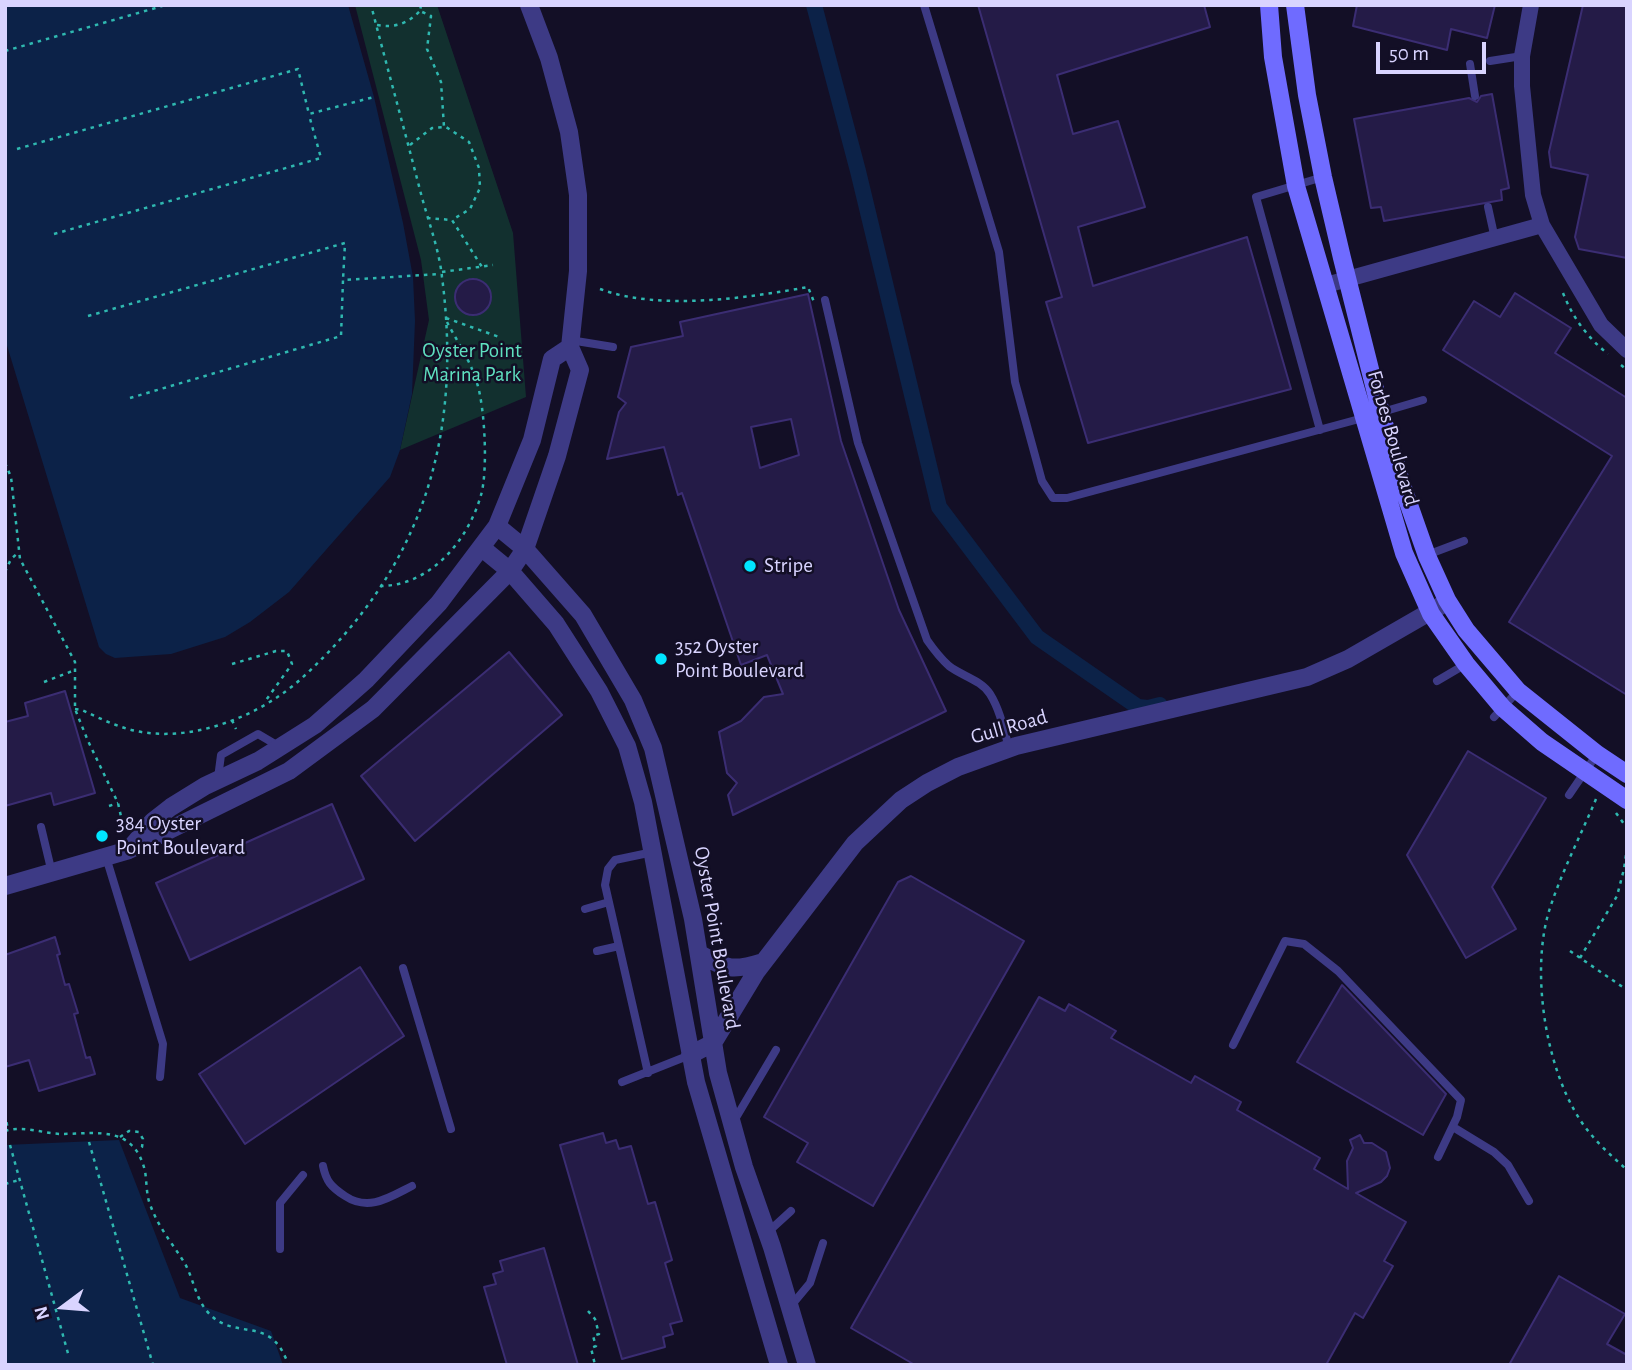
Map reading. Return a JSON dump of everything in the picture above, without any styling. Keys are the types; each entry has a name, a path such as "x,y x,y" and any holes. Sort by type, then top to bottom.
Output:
{"main road":[{"name":"Forbes Boulevard","path":"1269,5 1273,57 1296,186 1363,418 1393,487 1447,600 1466,630 1518,691 1597,754 1627,774"},
{"name":"Forbes Boulevard","path":"1295,5 1323,177 1381,413 1404,553 1431,614 1498,712 1627,800"}],"street":[{"path":"5,886 129,850 289,771 373,709 510,571 525,549 557,456 580,370 570,343 578,271 578,195 569,132 549,58 529,5"},
{"path":"1531,5 1522,56 1522,86 1534,195 1542,225 1601,325 1627,350"},
{"path":"1326,285 1542,225"},
{"path":"129,850 153,821 171,807 258,761 307,730 366,680 439,603 497,526 532,440 552,359 570,343"},
{"name":"Oyster Point Boulevard","path":"497,526 525,549 583,615 633,700 653,748 700,954 718,1073 744,1167 807,1365"},
{"path":"482,548 510,571 556,624 599,691 626,746 643,802 684,1006 690,1055 779,1365"},
{"name":"Gull Road","path":"713,1042 764,962 837,865 877,821 901,800 927,783 958,766 1009,748 1307,677 1348,659 1431,614 1447,600"},
{"path":"307,730 319,748"},
{"path":"700,954 729,969 746,968 764,962"},
{"path":"690,1055 713,1042"}],"lane":[{"path":"924,5 999,252 1015,382 1042,481 1053,498 1067,498 1423,400"},
{"path":"1490,61 1522,56"},
{"path":"1470,64 1475,96"},
{"path":"1320,430 1256,197 1323,177"},
{"path":"1488,207 1495,239"},
{"path":"825,300 858,443 927,640 937,656 951,668 967,675 989,692 1009,748"},
{"path":"570,343 613,347"},
{"path":"1427,556 1464,541"},
{"path":"1437,681 1466,664"},
{"path":"1498,712 1518,691"},
{"path":"1569,795 1597,754"},
{"path":"41,827 52,873"},
{"path":"648,1073 606,885 608,869 615,860 653,852"},
{"path":"106,856 163,1044 160,1077"},
{"path":"585,909 609,902"},
{"path":"1233,1045 1285,941 1304,944 1338,971 1461,1100 1453,1127 1438,1157"},
{"path":"597,951 619,946"},
{"path":"403,968 451,1129"},
{"path":"732,1124 776,1050"},
{"path":"622,1082 690,1055"},
{"path":"1453,1127 1494,1152 1508,1165 1529,1201"},
{"path":"323,1166 326,1181 352,1201 368,1204 381,1202 412,1186"},
{"path":"280,1249 280,1203 303,1175"},
{"path":"767,1234 791,1211"},
{"path":"790,1307 810,1283 823,1243"}],"path":[{"path":"5,51 166,5"},
{"path":"75,709 136,731 189,732 232,720 285,694 333,650 366,609 402,554 421,511 439,450 446,394 447,342 442,273 371,5"},
{"path":"376,25 399,26 421,11 421,5"},
{"path":"421,11 431,16 427,50 441,82 444,127"},
{"path":"17,149 298,69 321,158 54,234"},
{"path":"309,114 374,97"},
{"path":"409,146 432,128 444,127 469,142 479,168 480,188 470,209 452,220 427,218"},
{"path":"452,220 482,267"},
{"path":"88,316 345,243 341,335 130,398"},
{"path":"343,280 442,273 493,265"},
{"path":"600,289 616,295 663,299 726,299 808,287 812,302 825,300"},
{"path":"446,318 502,338"},
{"path":"380,586 397,586 439,566 462,537 481,495 485,445 477,383 446,318"},
{"path":"5,464 11,477 20,559 75,662 75,709 118,803 129,850"},
{"path":"5,572 11,559 19,552"},
{"path":"232,664 276,651 287,651 292,664 262,706"},
{"path":"44,682 75,670"},
{"path":"232,720 236,729"},
{"path":"1597,797 1550,908 1543,958 1542,999 1546,1032 1562,1085 1588,1131 1627,1170"},
{"path":"109,806 118,803"},
{"path":"1580,958 1617,897 1627,848"},
{"path":"1570,951 1627,990"},
{"path":"5,1114 7,1130 13,1128 60,1134 100,1132 120,1137 138,1151 145,1171 149,1204 161,1231 185,1263 204,1308 218,1323 232,1329 261,1331 278,1345 289,1365"},
{"path":"120,1137 129,1132 139,1132 143,1139 142,1147 138,1151"},
{"path":"89,1142 153,1365"},
{"path":"10,1145 69,1357"},
{"path":"5,1184 19,1180"},
{"path":"588,1311 595,1319 599,1335 593,1336 596,1346 591,1348 595,1365"}],"green space":[{"name":"Oyster Point Marina Park","path":"355,5 437,5 513,233 526,397 400,450 429,320 421,260"}],"water":[{"path":"5,5 348,5 374,97 413,277 415,321 412,394 400,450 390,477 289,592 250,622 225,637 171,654 115,658 99,647 5,339"},
{"path":"119,1140 180,1298 271,1331 283,1365 5,1365 5,1145"}],"building":[{"path":"978,5 1204,5 1210,27 1057,75 1073,134 1118,121 1145,207 1078,227 1093,286 1247,237 1291,389 1088,443 1046,302 1062,297"},
{"path":"1357,5 1495,5 1487,38 1451,29 1447,50 1353,26"},
{"path":"1583,5 1627,5 1627,258 1579,249 1575,237 1588,175 1551,167 1549,152"},
{"path":"1492,94 1509,188 1501,190 1502,200 1384,221 1381,207 1371,208 1354,119 1469,98 1477,102 1481,96"},
{"path":"473,279 486,284 491,297 486,310 473,315 460,310 455,297 460,284"},
{"path":"1515,293 1571,328 1555,353 1627,398 1627,695 1509,622 1612,456 1443,350 1474,301 1500,317"},
{"path":"808,294 841,441 899,610 946,711 733,815 728,795 737,783 727,773 719,732 741,721 764,697 783,694 767,655 741,665 682,493 678,495 664,447 607,459 619,412 626,403 618,397 631,347 683,336 680,322","holes":["791,419 799,455 760,468 751,427"]},
{"path":"509,652 562,715 415,841 361,776"},
{"path":"65,691 95,793 54,805 51,793 5,806 5,722 28,716 25,703"},
{"path":"1468,751 1546,798 1492,887 1516,929 1466,958 1407,855"},
{"path":"332,804 364,879 190,960 156,883"},
{"path":"911,876 1024,941 873,1206 797,1162 808,1143 764,1117 898,882"},
{"path":"55,937 65,985 69,984 78,1013 74,1014 86,1058 90,1057 95,1074 39,1091 29,1060 5,1067 5,955"},
{"path":"360,967 404,1036 245,1144 199,1074"},
{"path":"1342,985 1446,1094 1423,1135 1297,1062"},
{"path":"1039,997 1065,1011 1069,1004 1116,1031 1111,1038 1191,1083 1195,1076 1241,1102 1237,1110 1320,1158 1314,1169 1348,1189 1347,1161 1353,1148 1350,1140 1360,1135 1364,1143 1372,1143 1386,1152 1390,1168 1387,1176 1381,1182 1356,1193 1406,1222 1384,1261 1393,1266 1363,1318 1355,1313 1326,1365 915,1365 851,1328"},
{"path":"603,1133 606,1143 616,1140 619,1149 631,1146 648,1204 655,1202 672,1260 665,1263 682,1321 670,1324 673,1334 663,1337 665,1347 622,1359 560,1145"},
{"path":"544,1248 578,1365 507,1365 484,1287 496,1284 493,1274 503,1271 500,1261"},
{"path":"1559,1276 1625,1314 1607,1344 1627,1355 1627,1365 1509,1365"}],"waterway":[{"path":"814,5 858,171 939,507 1037,637 1138,707 1160,705"}],"place":[{"name":"Stripe","path":"750,566"},
{"name":"352 Oyster Point Boulevard","path":"661,659"},
{"name":"384 Oyster Point Boulevard","path":"102,836"}]}
